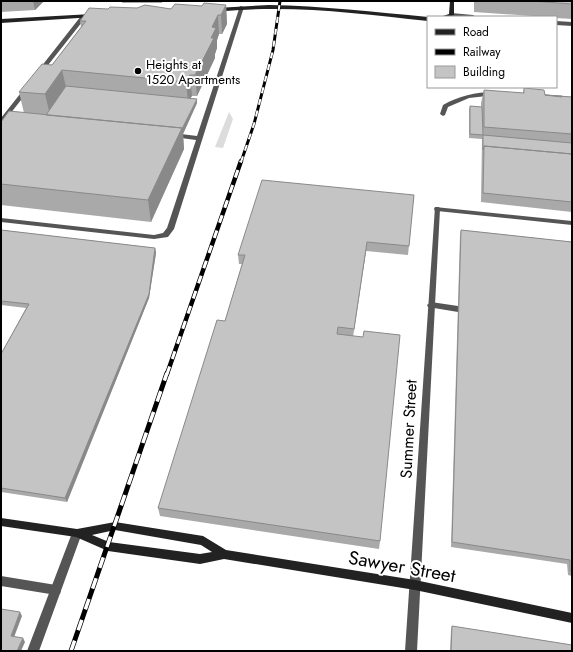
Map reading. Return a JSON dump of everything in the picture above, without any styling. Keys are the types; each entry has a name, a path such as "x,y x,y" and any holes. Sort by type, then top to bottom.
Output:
{"main road":[{"path":"447,16 451,15 452,1"},
{"path":"242,9 335,12 347,11 427,19"},
{"path":"1,21 101,16"},
{"name":"Sawyer Street","path":"1,522 77,533 108,546 200,559 224,554 415,585 572,618"},
{"name":"Sawyer Street","path":"77,533 115,526 203,541 224,554"}],"street":[{"path":"1,220 154,237 165,235 170,229 242,9"},
{"path":"451,15 462,16"},
{"path":"37,76 83,17"},
{"path":"557,23 572,24"},
{"path":"4,121 32,82"},
{"path":"443,114 445,106 452,101 467,96 478,94 502,95"},
{"path":"181,136 199,138"},
{"name":"Summer Street","path":"411,651 437,209 572,223"},
{"path":"431,305 458,308"},
{"path":"33,651 77,533"},
{"path":"1,581 56,590"}],"shaded area":[{"path":"229,112 233,119 223,148 215,147"}],"building":[{"path":"531,1 572,1 572,4"},
{"name":"Heights at 1520 Apartments","path":"204,3 226,5 221,15 218,15 212,27 216,28 211,38 214,38 195,75 190,75 186,82 62,70 45,94 19,92 42,64 52,65 86,21 80,21 89,8 137,8 145,5 171,9 175,4 202,6"},
{"path":"66,86 197,99 182,129 46,115"},
{"path":"524,88 544,90 545,95 572,97 572,134 484,127 484,90 524,93"},
{"path":"470,106 482,107 483,135 470,134"},
{"path":"9,111 182,128 148,200 1,184 1,122"},
{"path":"483,135 572,143 572,154 484,146 483,150"},
{"path":"484,146 572,154 572,202 483,193"},
{"path":"262,180 414,195 409,246 367,242 354,329 338,327 337,334 363,337 364,331 400,335 380,541 158,508 217,320 225,321 245,255 238,255"},
{"path":"1,230 155,248 149,294 65,498 1,488 1,354 29,304 1,301"},
{"path":"461,230 572,242 572,571 570,571 570,560 452,542"},
{"path":"1,609 20,612 11,636 23,638 17,651 1,651"},
{"path":"452,626 572,645 572,651 451,651"}],"railway":[{"path":"241,162 254,124 273,50 280,1"},
{"path":"167,374 241,161"},
{"path":"71,651 167,373"}],"place":[{"name":"Heights at 1520 Apartments","path":"138,71"}]}
